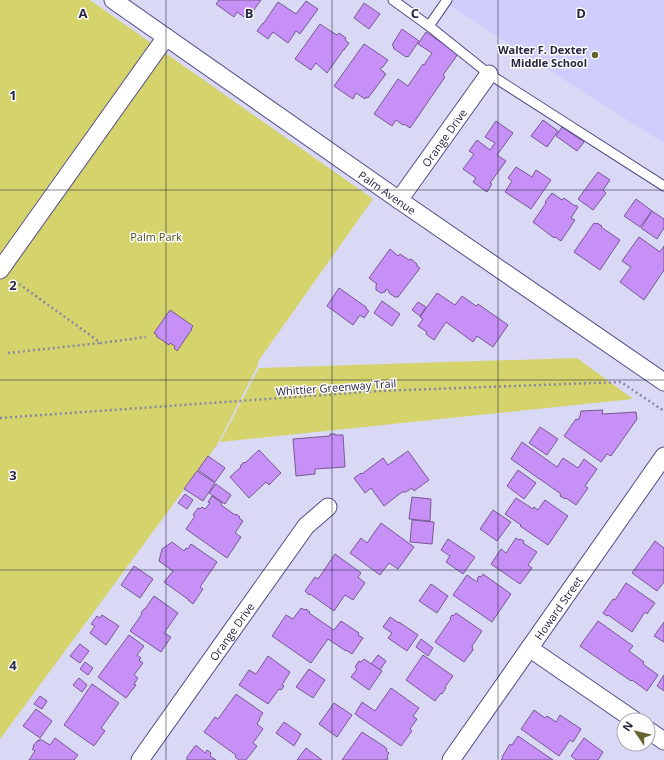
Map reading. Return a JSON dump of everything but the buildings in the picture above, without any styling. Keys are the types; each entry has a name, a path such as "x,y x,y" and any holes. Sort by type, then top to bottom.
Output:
{"street":[{"name":"Palm Avenue","path":"113,0 399,200 664,382"},
{"path":"0,270 166,37"},
{"name":"Orange Drive","path":"399,200 489,74"},
{"name":"Howard Street","path":"451,760 664,456"},
{"name":"Orange Drive","path":"140,760 306,526 328,507"},
{"path":"529,648 622,712"}],"lane":[{"path":"393,0 489,74 664,186"},
{"path":"428,26 446,0"}],"path":[{"path":"0,270 101,343"},
{"path":"8,353 146,337"},
{"name":"Whittier Greenway Trail","path":"0,418 379,391 621,382 661,410 664,410"}],"shaded area":[{"name":"Walter F. Dexter Middle School","path":"441,0 664,0 664,143 597,101"}],"green space":[{"name":"Palm Park","path":"0,0 90,0 373,199 259,360 258,365 217,445 0,739"},
{"path":"577,358 633,399 220,442 259,368"}],"place":[{"name":"Walter F. Dexter Middle School","path":"595,55"}]}
